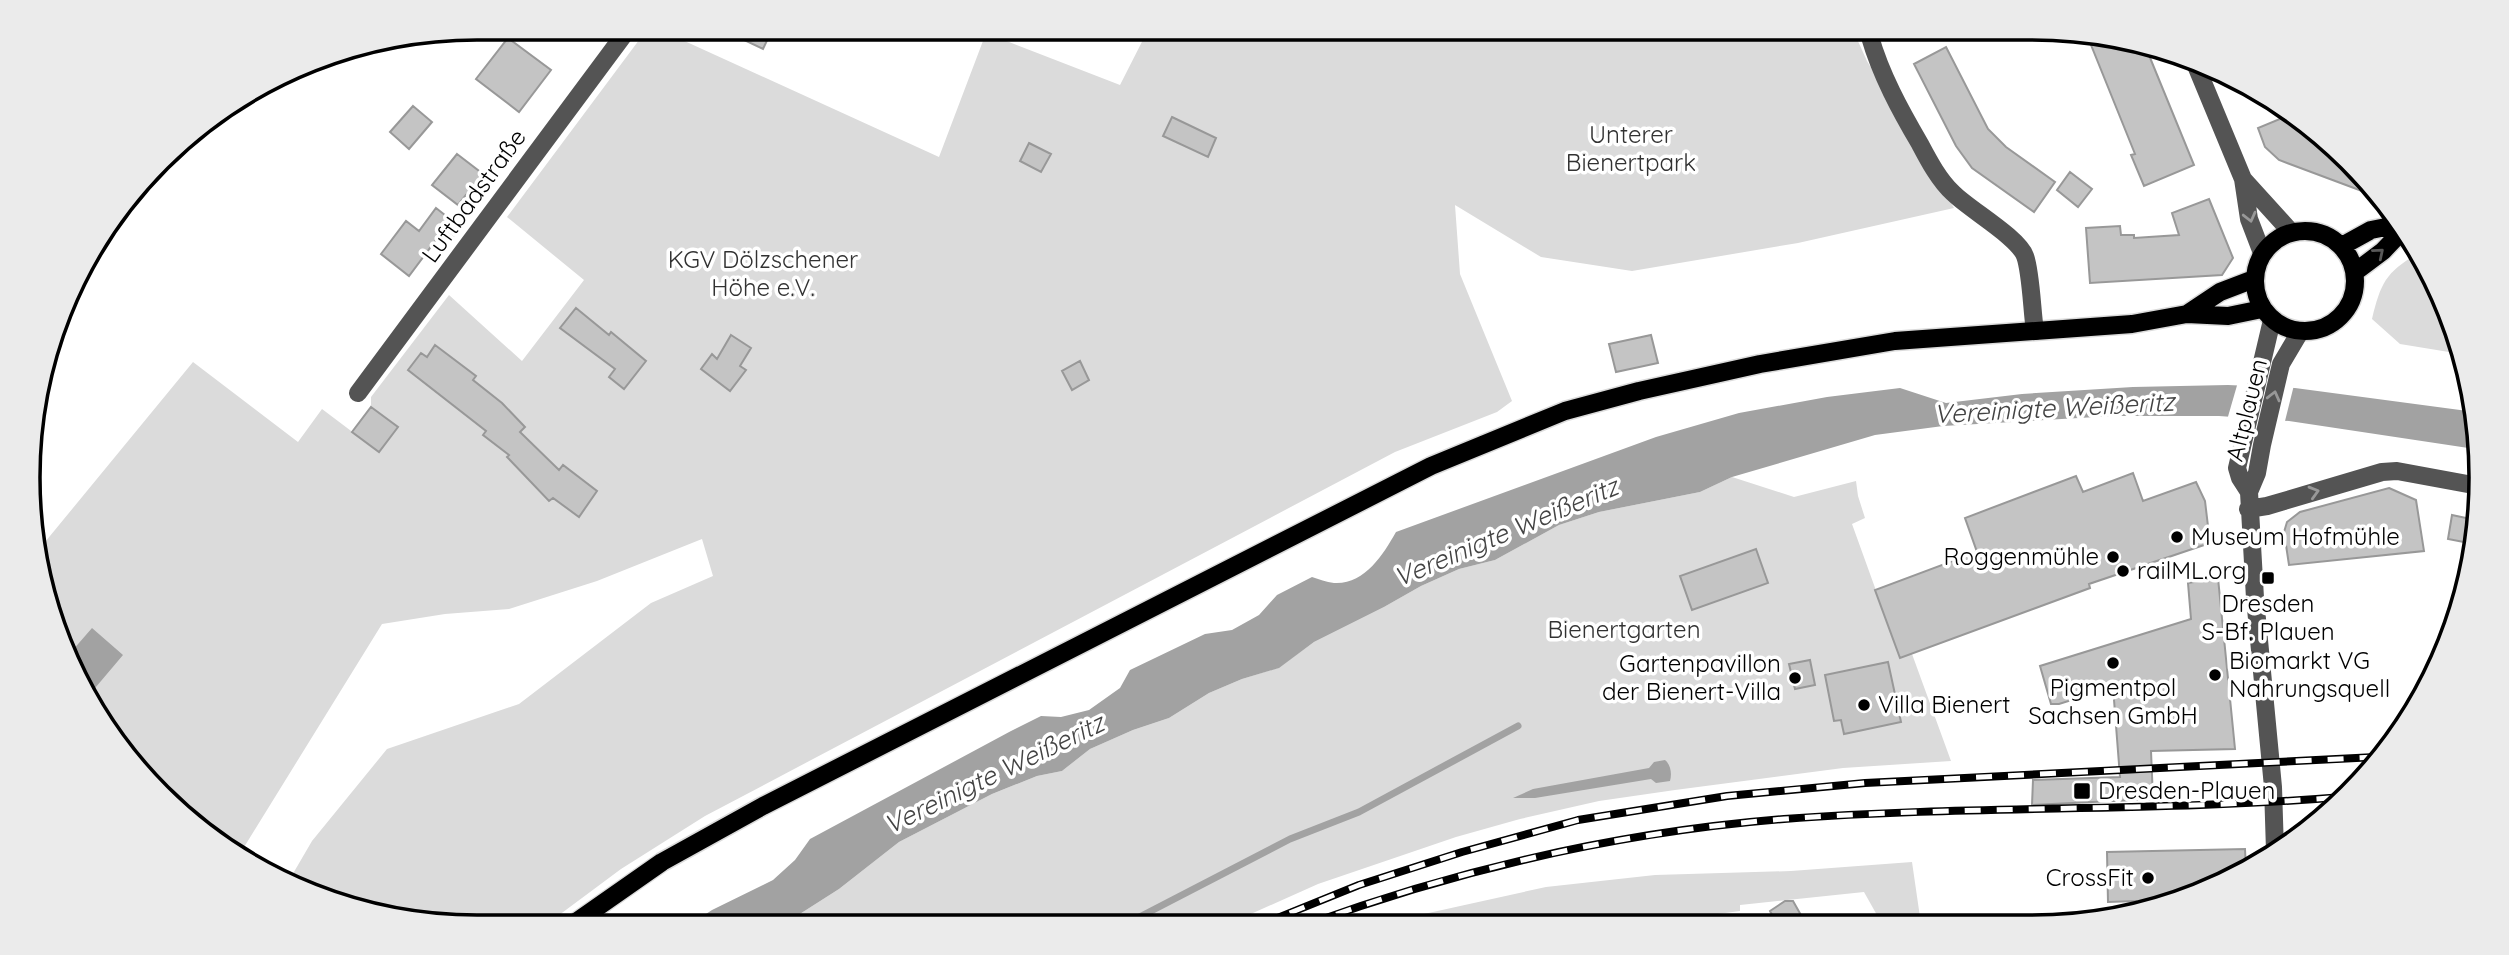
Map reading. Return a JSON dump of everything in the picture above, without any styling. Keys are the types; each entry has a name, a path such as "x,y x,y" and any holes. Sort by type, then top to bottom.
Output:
{"main road":[{"path":"2342,246 2371,230 2389,226"},
{"path":"2310,230 2328,236 2342,246 2355,272 2355,290 2350,306 2339,319 2321,329 2300,332 2285,327 2267,314 2256,295 2254,279 2262,253 2276,239 2291,232 2310,230"},
{"path":"2355,272 2397,237"},
{"path":"2187,314 2220,292 2254,279"},
{"path":"585,915 662,862 753,811 1419,472 1565,411 1760,364 1895,341 2132,324 2187,314 2267,314"}],"street":[{"name":"Luftbadstraße","path":"358,393 620,40"},
{"path":"1871,40 1877,61 1900,111 1950,191 2018,245 2025,257 2035,331"},
{"path":"2200,74 2243,179 2249,219 2262,253"},
{"path":"2243,179 2291,232"},
{"name":"Altplauen","path":"2249,500 2237,468 2267,347 2267,314"},
{"name":"Altplauen","path":"2249,500 2281,364 2300,332"},
{"path":"2275,841 2273,787 2249,500 2267,506 2382,472 2398,471 2469,484"}],"green space":[{"path":"639,40 682,40 939,157 983,40 1004,40 1120,85 1143,40 1857,40 1867,61 1954,208 1798,243 1632,271 1541,257 1455,205 1460,274 1512,401 1497,412 1395,452 705,816 621,869 559,915 477,915 420,911 364,900 293,874 312,841 387,749 519,704 651,603 713,576 702,539 597,581 509,609 445,614 382,624 244,847 211,824 168,787 114,720 85,671 63,618 45,542 193,362 298,442 322,409 379,452 398,427 371,407 371,397 449,295 522,361 584,280 507,217"},
{"path":"2410,259 2424,284 2451,352 2400,344 2372,319 2382,287 2399,266"},
{"name":"Bienertgarten","path":"1732,477 1794,497 1856,481 1865,518 1852,524 1900,657 1912,654 1951,761 1843,768 1599,801 1456,837 1318,884 1248,915 798,915 839,889 899,842 992,794 1037,776 1062,771 1090,749 1169,718 1209,693 1278,668 1314,642 1421,586 1459,569 1495,560 1559,525 1599,512 1700,492"},
{"path":"1912,862 1920,915 1877,915 1864,892 1740,905 1740,911 1710,915 1419,915 1546,887 1655,875 1791,871"}],"water":[{"name":"Vereinigte Weißeritz","path":"2228,385 2295,388 2463,410 2468,448 2289,421 2219,416 2113,416 1943,426 1875,435 1732,477 1700,492 1599,512 1559,525 1495,560 1459,569 1421,586 1314,642 1279,668 1209,693 1169,718 1090,749 1062,771 1037,776 992,794 899,842 839,889 798,915 704,915 773,880 795,860 810,839 1011,731 1041,716 1061,717 1089,710 1120,688 1130,670 1205,634 1232,630 1259,615 1277,595 1312,577 1334,583 1355,579 1379,559 1396,532 1656,437 1739,413 1827,397 1900,388 1946,403 2022,394 2133,387"},
{"path":"92,628 123,655 95,688 75,647"},
{"path":"1665,760 1669,764 1670,781 1656,783 1651,779 1535,798 1513,798 1533,789 1649,768 1654,762"}],"pier":[{"path":"2238,382 2294,385 2284,425 2227,420"}],"building":[{"path":"506,40 511,40 551,70 519,112 476,79"},
{"path":"744,40 767,40 763,49"},
{"path":"2091,44 2149,56 2194,165 2144,186 2131,155 2135,154"},
{"path":"1946,47 1988,129 2006,147 2055,182 2034,212 1972,168 1956,146 1914,64"},
{"path":"413,106 432,122 409,149 390,132"},
{"path":"1172,117 1216,138 1208,157 1163,136"},
{"path":"2281,119 2320,149 2361,191 2279,160 2265,147 2258,128"},
{"path":"1029,143 1051,154 1041,172 1020,161"},
{"path":"457,154 483,174 458,205 432,185"},
{"path":"2070,172 2092,189 2078,207 2057,190"},
{"path":"2209,199 2233,258 2222,275 2090,283 2086,228 2120,226 2121,235 2134,235 2134,238 2179,235 2172,213"},
{"path":"436,208 460,227 448,243 439,236 409,276 381,254 406,221 419,231"},
{"path":"576,308 646,361 624,389 609,377 615,369 560,328"},
{"path":"731,335 751,348 740,366 746,370 730,391 701,369 712,354 717,359"},
{"path":"1651,335 1658,363 1616,372 1609,344"},
{"path":"435,345 476,376 473,380 502,403 525,427 520,432 559,470 563,465 597,491 579,517 553,498 549,501 507,457 509,455 483,435 486,431 408,370 421,353 427,357"},
{"path":"1080,361 1089,380 1072,390 1062,371"},
{"path":"371,407 398,427 379,452 352,432"},
{"path":"2133,473 2143,501 2196,482 2205,501 2210,543 2089,584 2090,588 1900,658 1875,590 1977,552 1965,518 2076,476 2083,492"},
{"path":"2389,488 2416,500 2424,551 2289,565 2284,532 2287,522 2300,512"},
{"path":"2452,515 2467,518 2464,542 2448,539"},
{"path":"1756,549 1768,583 1692,610 1680,576"},
{"path":"2218,578 2235,749 2151,751 2153,799 2032,805 2033,780 2120,777 2113,687 2059,704 2051,704 2040,666 2191,619 2188,583"},
{"path":"1810,660 1815,685 1795,689 1789,664"},
{"name":"Villa Bienert","path":"1888,662 1901,722 1844,734 1841,720 1834,721 1825,675"},
{"path":"2245,849 2245,859 2172,892 2136,902 2108,902 2107,852"},
{"path":"1785,901 1793,901 1801,915 1772,915 1770,911"}],"waterway":[{"path":"1143,915 1290,839 1359,812 1518,726"}],"railway":[{"path":"1285,915 1359,885 1462,852 1578,820 1727,796 1865,783 2367,757"},
{"path":"1335,915 1482,870 1541,856 1601,843 1723,825 1854,815 2203,805 2329,798"}],"place":[{"name":"Museum Hofmühle","path":"2177,537"},
{"name":"Roggenmühle","path":"2113,557"},
{"name":"railML.org","path":"2123,571"},
{"name":"Dresden S-Bf. Plauen","path":"2268,578"},
{"name":"Pigmentpol Sachsen GmbH","path":"2113,663"},
{"name":"Biomarkt VG Nahrungsquell","path":"2215,675"},
{"name":"Gartenpavillon der Bienert-Villa","path":"1795,678"},
{"name":"Villa Bienert","path":"1864,705"},
{"name":"Dresden-Plauen","path":"2082,791"},
{"name":"CrossFit","path":"2148,878"}],"park label":[{"name":"Unterer Bienertpark","path":"1631,149"},
{"name":"KGV Dölzschener Höhe e.V.","path":"763,274"}]}
